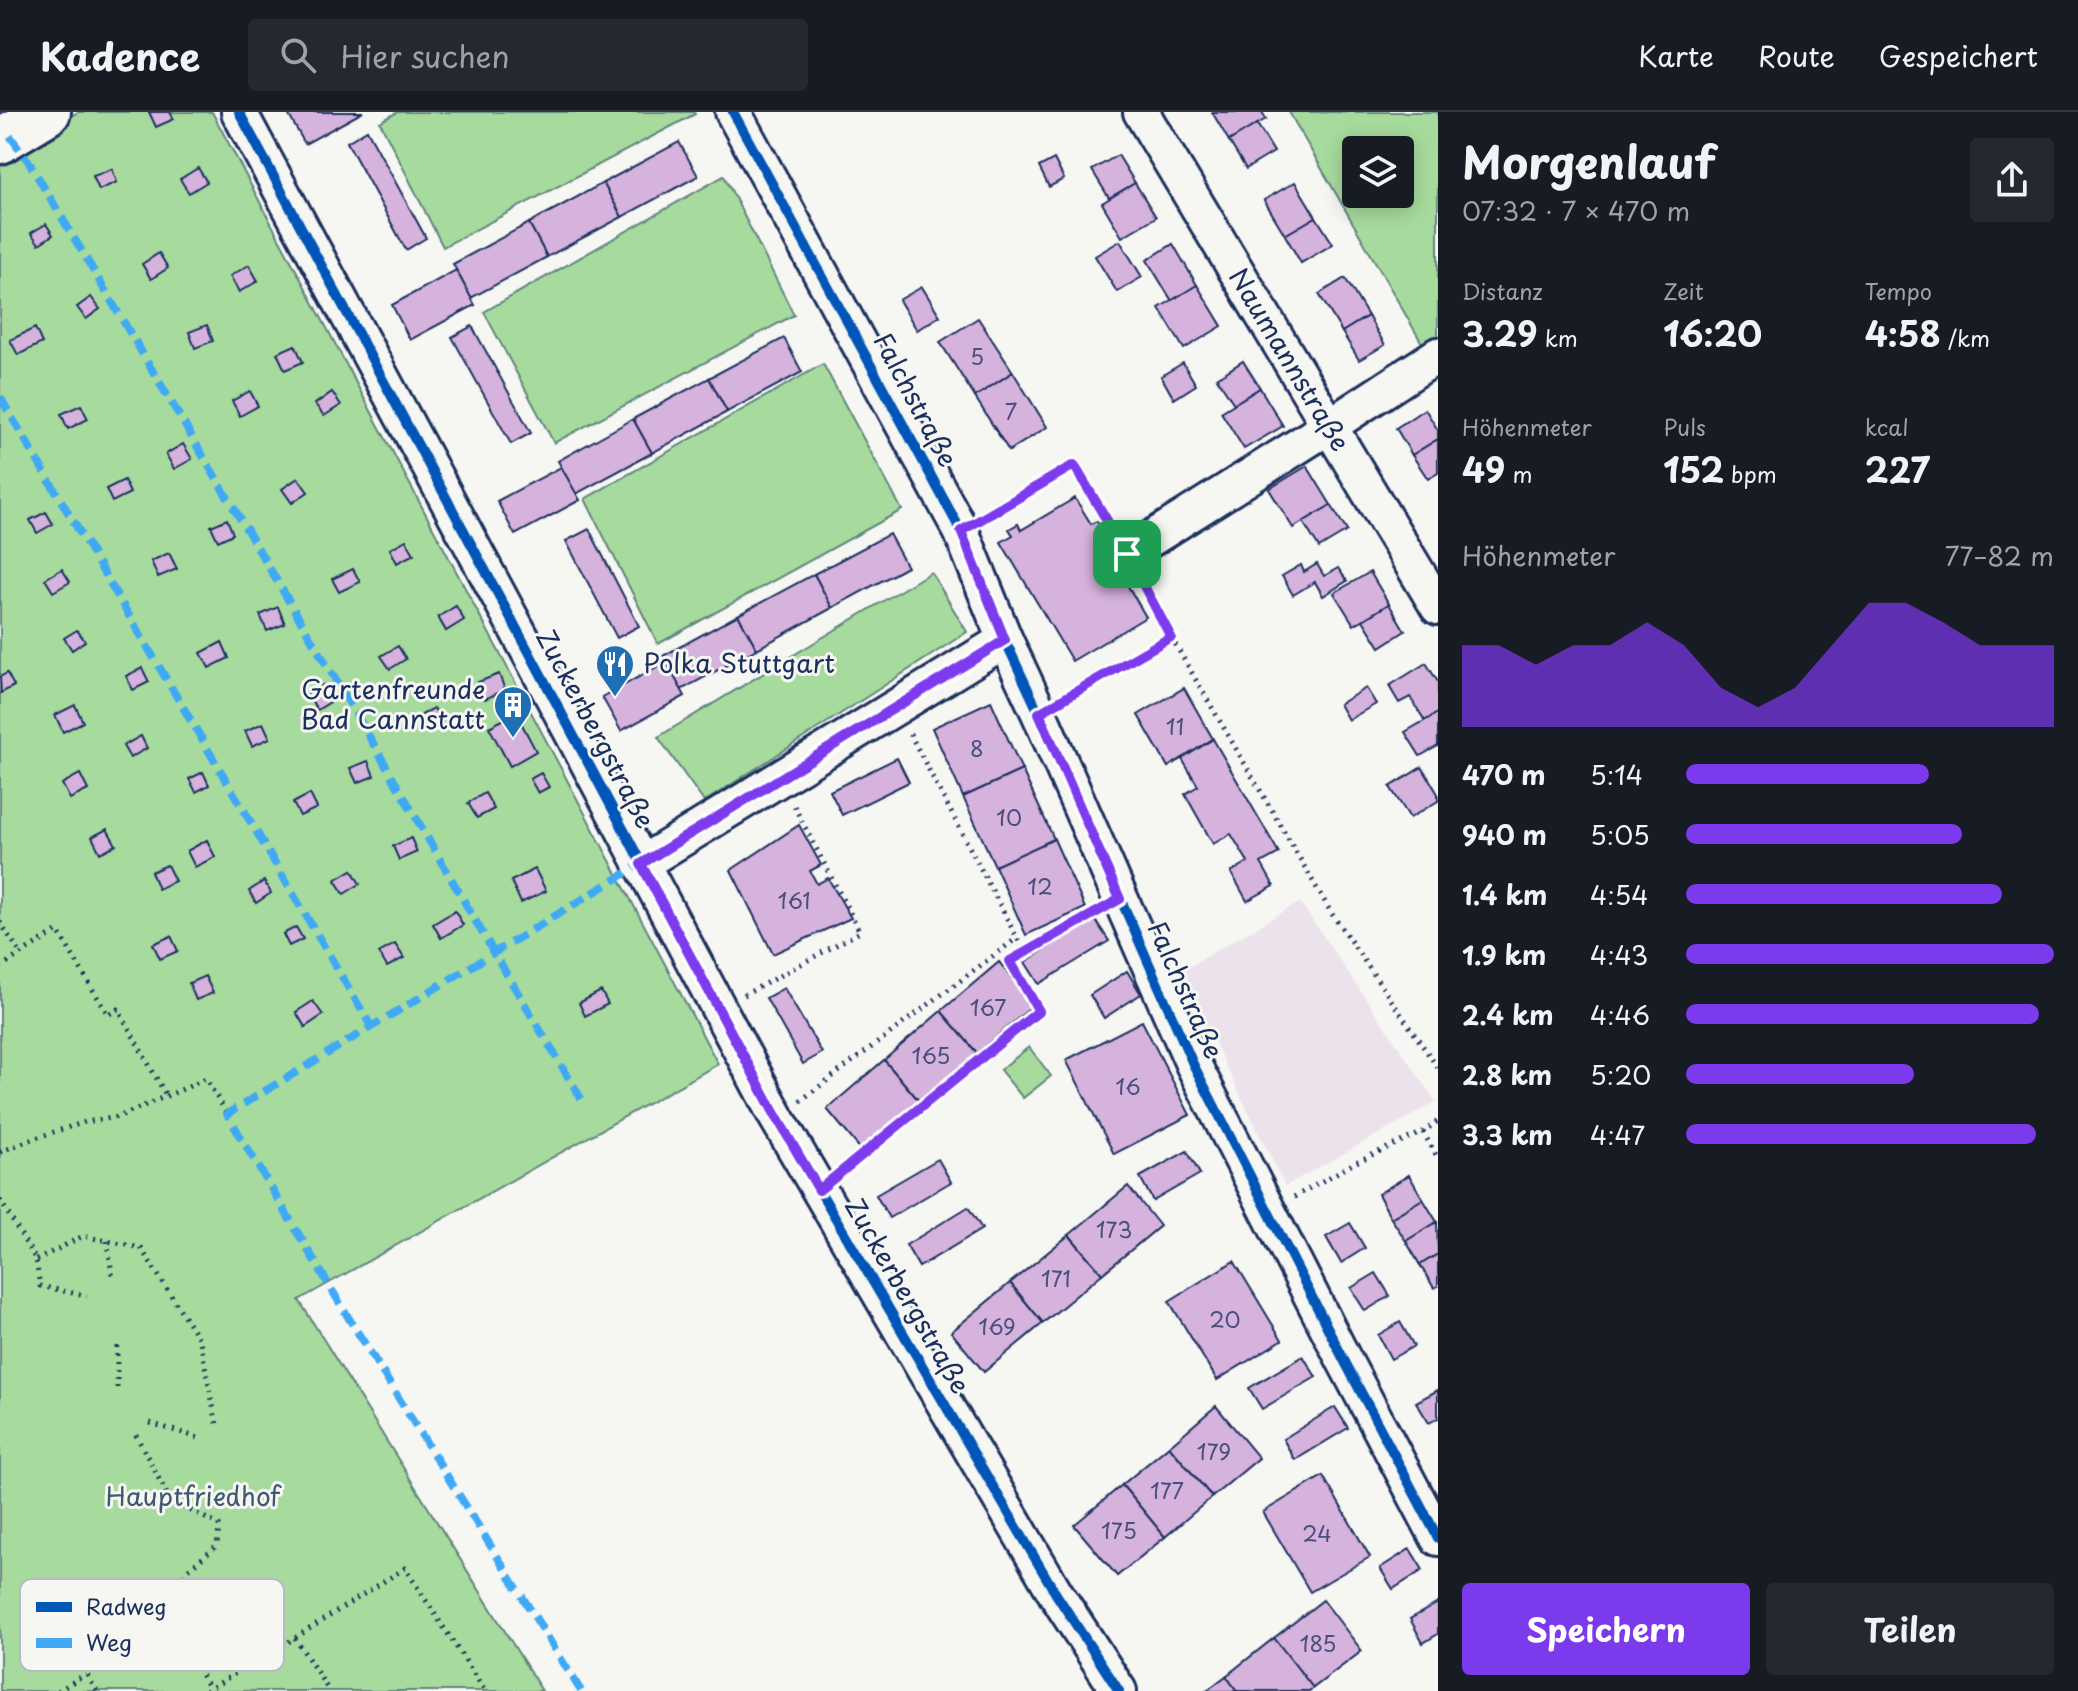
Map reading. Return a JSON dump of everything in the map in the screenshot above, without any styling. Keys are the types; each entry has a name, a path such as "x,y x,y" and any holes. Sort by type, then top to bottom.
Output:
{"street":[{"path":"0,141 48,112"},
{"name":"Zuckerbergstraße","path":"239,112 777,1118 1056,1594 1119,1691"},
{"name":"Falchstraße","path":"733,112 961,531 1005,640 1193,1064 1438,1538"},
{"name":"Naumannstraße","path":"1141,112 1438,607"},
{"path":"1127,554 1438,355"},
{"name":"Zuckerbergstraße","path":"641,864 1005,640"}],"path":[{"path":"961,531 1074,465 1332,914 1438,1068"},
{"path":"1039,713 1171,637"},
{"path":"896,707 1025,953"},
{"path":"719,1009 860,932 779,779"},
{"path":"819,1190 1039,1011 1010,961 1120,899"},
{"path":"0,922 21,954"},
{"path":"0,967 58,931 108,1015 118,1009 167,1097"},
{"path":"777,1118 1017,938"},
{"path":"0,1152 85,1122 118,1117 206,1079 227,1114"},
{"path":"1269,1211 1356,1162 1423,1132 1438,1121"},
{"path":"1423,1132 1438,1158"},
{"path":"0,1200 36,1260 40,1286 87,1296"},
{"path":"36,1260 83,1236 141,1248 200,1341 217,1425"},
{"path":"107,1241 113,1279"},
{"path":"117,1341 117,1388"},
{"path":"150,1423 199,1438"},
{"path":"136,1435 170,1500 219,1525 217,1546 186,1571 183,1579"},
{"path":"284,1644 405,1568 485,1691"},
{"path":"295,1638 329,1691"},
{"path":"84,1671 97,1691"},
{"path":"198,1671 207,1690 239,1671"},
{"path":"58,1691 86,1674"}],"shaded area":[{"path":"1300,902 1436,1102 1285,1186 1180,972"}],"green space":[{"name":"Hauptfriedhof","path":"78,112 212,112 718,1064 299,1300 542,1691 0,1691 0,159"},
{"path":"398,112 695,114 443,247 380,122"},
{"path":"1289,112 1438,112 1438,371 1344,208 1414,208 1414,136 1342,136 1342,204"},
{"path":"724,176 794,315 554,443 484,312"},
{"path":"823,364 902,510 658,644 585,499"},
{"path":"931,572 967,632 704,802 658,737"},
{"path":"1029,1047 1051,1076 1023,1098 1000,1070"}],"building":[{"path":"149,112 170,112 174,119 156,127"},
{"path":"287,112 363,112 305,144"},
{"path":"1212,112 1262,112 1266,119 1229,141"},
{"path":"1257,124 1274,152 1246,169 1229,141"},
{"path":"367,130 426,238 406,250 347,142"},
{"path":"679,142 698,176 622,217 603,183"},
{"path":"1118,155 1135,183 1109,198 1092,170"},
{"path":"1054,159 1064,179 1049,187 1039,167"},
{"path":"198,168 207,182 189,193 180,179"},
{"path":"112,169 117,182 99,190 93,176"},
{"path":"1295,182 1316,217 1285,235 1264,200"},
{"path":"603,183 622,217 547,257 529,223"},
{"path":"1135,183 1156,217 1122,237 1102,203"},
{"path":"1316,217 1333,244 1301,263 1285,235"},
{"path":"529,223 547,257 471,298 453,264"},
{"path":"46,224 53,235 39,244 31,233"},
{"path":"1120,241 1142,277 1117,292 1095,256"},
{"path":"1173,244 1197,285 1172,301 1147,260"},
{"path":"159,253 168,268 151,279 142,264"},
{"path":"249,265 258,281 239,292 230,276"},
{"path":"456,270 475,305 410,340 392,305"},
{"path":"1345,278 1368,316 1342,332 1319,294"},
{"path":"1197,285 1222,326 1184,349 1159,308"},
{"path":"922,287 940,316 917,330 899,300"},
{"path":"91,297 100,309 86,319 77,307"},
{"path":"1368,316 1385,345 1359,360 1342,332"},
{"path":"978,318 1013,372 975,397 940,342"},
{"path":"207,325 213,341 195,348 189,332"},
{"path":"472,326 531,433 511,444 452,337"},
{"path":"35,328 42,343 18,355 10,340"},
{"path":"784,338 802,372 727,412 709,378"},
{"path":"295,345 303,362 285,370 277,353"},
{"path":"1243,361 1260,388 1234,404 1217,378"},
{"path":"1183,363 1196,385 1174,399 1161,376"},
{"path":"1013,372 1047,427 1009,451 975,397"},
{"path":"709,378 727,412 652,453 633,419"},
{"path":"1260,388 1283,426 1244,449 1221,412"},
{"path":"250,391 258,406 240,416 232,401"},
{"path":"332,392 341,405 324,416 315,404"},
{"path":"81,405 88,419 68,429 61,414"},
{"path":"1425,409 1438,430 1438,439 1412,455 1396,428"},
{"path":"633,419 652,453 576,494 558,461"},
{"path":"1438,439 1438,473 1428,479 1412,455"},
{"path":"183,444 192,459 174,469 166,454"},
{"path":"1307,466 1331,505 1293,528 1269,489"},
{"path":"561,467 580,500 515,535 497,501"},
{"path":"298,478 308,492 292,503 282,489"},
{"path":"124,480 130,493 112,502 106,489"},
{"path":"1075,498 1091,524 1097,521 1121,561 1115,564 1146,617 1072,661 1001,542 1013,535 1009,529 1018,524 1021,530"},
{"path":"1331,505 1347,531 1319,548 1303,522"},
{"path":"46,512 53,524 37,533 30,520"},
{"path":"227,519 233,534 218,541 211,526"},
{"path":"589,529 639,626 617,638 566,541"},
{"path":"889,534 907,567 832,608 814,574"},
{"path":"406,540 414,554 397,563 390,549"},
{"path":"169,553 177,569 158,577 151,561"},
{"path":"1317,564 1324,576 1338,568 1347,581 1323,596 1315,582 1293,595 1282,576 1301,565 1304,572"},
{"path":"62,569 70,582 53,592 45,579"},
{"path":"353,569 360,582 339,592 332,579"},
{"path":"1370,572 1389,604 1354,625 1334,593"},
{"path":"814,574 832,608 757,649 738,615"},
{"path":"1389,604 1405,631 1380,647 1363,620"},
{"path":"456,606 464,620 446,631 438,617"},
{"path":"278,607 285,624 267,631 260,615"},
{"path":"738,615 757,649 681,690 663,656"},
{"path":"77,630 85,641 72,650 64,638"},
{"path":"222,642 229,658 209,668 201,653"},
{"path":"398,646 406,659 390,669 381,656"},
{"path":"666,662 685,696 621,731 602,697"},
{"path":"1426,663 1438,682 1438,713 1425,721 1410,697 1399,703 1389,686"},
{"path":"142,668 149,682 133,690 126,676"},
{"path":"7,673 14,686 1,693 0,677"},
{"path":"499,674 505,690 485,699 478,682"},
{"path":"323,685 332,701 317,710 308,694"},
{"path":"1184,688 1213,739 1168,767 1138,715"},
{"path":"1366,688 1376,704 1348,720 1339,704"},
{"path":"991,701 1022,770 963,797 932,728"},
{"path":"75,705 83,722 63,732 55,715"},
{"path":"434,708 443,723 426,732 418,717"},
{"name":"Gartenfreunde Bad Cannstatt","path":"516,713 536,751 510,766 489,727"},
{"path":"1438,713 1438,746 1420,756 1405,732"},
{"path":"263,723 270,738 252,746 245,731"},
{"path":"141,736 147,748 130,758 123,746"},
{"path":"1213,739 1279,853 1261,863 1274,886 1247,901 1231,872 1248,862 1231,834 1213,844 1185,794 1198,786 1182,759"},
{"path":"897,758 909,782 842,815 830,791"},
{"path":"368,761 374,776 357,783 350,768"},
{"path":"1422,767 1438,794 1438,801 1410,818 1390,787"},
{"path":"1022,770 1054,839 995,866 963,797"},
{"path":"203,772 209,785 196,792 189,779"},
{"path":"541,773 549,787 538,793 530,779"},
{"path":"80,774 88,790 70,799 62,784"},
{"path":"485,793 494,809 477,818 468,803"},
{"path":"310,794 317,808 300,816 293,803"},
{"path":"799,825 821,865 810,871 817,884 828,878 851,918 773,954 731,870"},
{"path":"107,829 116,845 100,853 92,837"},
{"path":"411,838 417,852 399,860 393,846"},
{"path":"1054,839 1085,908 1026,935 995,866"},
{"path":"207,840 215,857 195,867 187,851"},
{"path":"167,865 175,881 158,889 151,872"},
{"path":"535,869 546,891 521,903 511,881"},
{"path":"352,870 360,884 344,894 335,880"},
{"path":"264,881 271,893 256,903 249,891"},
{"path":"455,911 463,925 441,938 433,924"},
{"path":"1094,918 1109,941 1039,984 1025,962"},
{"path":"296,927 303,939 289,946 283,934"},
{"path":"171,936 178,951 160,959 153,944"},
{"path":"395,944 404,958 387,967 379,953"},
{"path":"999,962 1035,1004 977,1053 941,1011"},
{"path":"1127,971 1141,994 1104,1018 1090,995"},
{"path":"205,976 213,993 196,1000 189,983"},
{"path":"784,988 822,1053 803,1064 766,998"},
{"path":"601,991 608,1004 585,1016 579,1003"},
{"path":"313,1001 323,1015 305,1027 296,1012"},
{"path":"941,1011 977,1053 920,1102 884,1060"},
{"path":"1142,1021 1190,1115 1114,1154 1066,1060"},
{"path":"884,1060 920,1102 862,1151 827,1109"},
{"path":"1187,1151 1200,1174 1153,1201 1140,1177"},
{"path":"938,1159 951,1182 889,1218 876,1195"},
{"path":"1409,1175 1423,1199 1391,1218 1378,1194"},
{"path":"1128,1186 1160,1226 1102,1274 1069,1235"},
{"path":"1423,1199 1437,1222 1406,1241 1391,1218"},
{"path":"968,1207 982,1229 919,1267 906,1245"},
{"path":"1437,1222 1438,1254 1420,1265 1406,1241"},
{"path":"1350,1223 1365,1248 1341,1263 1326,1237"},
{"path":"1069,1235 1102,1274 1043,1323 1010,1283"},
{"path":"1438,1254 1438,1286 1434,1288 1420,1265"},
{"path":"1234,1261 1282,1340 1217,1380 1169,1301"},
{"path":"1376,1273 1390,1296 1365,1311 1351,1288"},
{"path":"1010,1283 1043,1323 984,1372 951,1332"},
{"path":"1400,1322 1414,1346 1391,1359 1378,1335"},
{"path":"1303,1356 1316,1377 1262,1409 1249,1388"},
{"path":"1438,1390 1438,1418 1429,1423 1416,1402"},
{"path":"1216,1406 1259,1458 1212,1497 1169,1446"},
{"path":"1335,1407 1348,1428 1295,1460 1283,1439"},
{"path":"1169,1446 1212,1497 1165,1537 1122,1485"},
{"path":"1323,1476 1370,1557 1310,1592 1263,1512"},
{"path":"1122,1485 1165,1537 1117,1576 1074,1525"},
{"path":"1410,1549 1423,1570 1393,1589 1380,1568"},
{"path":"1323,1600 1362,1651 1313,1688 1274,1638"},
{"path":"1438,1603 1438,1634 1423,1643 1410,1619"},
{"path":"1274,1638 1313,1688 1309,1691 1237,1691 1226,1676"},
{"path":"1226,1676 1237,1691 1206,1691"}],"marked path":[{"path":"10,136 29,162 585,1105"},
{"path":"0,397 371,1026"},
{"path":"581,1691 345,1312 227,1114 641,864"}],"cycle path":[{"path":"239,112 777,1118 1056,1594 1119,1691"},
{"path":"733,112 961,531 1005,640 1193,1064 1438,1538"}],"place":[{"name":"Polka Stuttgart","path":"615,698"},
{"name":"Gartenfreunde Bad Cannstatt","path":"513,739"}],"route":[{"path":"1074,465 1127,554 1171,637 1039,713 1120,899 1010,961 1039,1011 819,1190 772,1109 641,864 1005,640 961,531 1074,465"}]}
